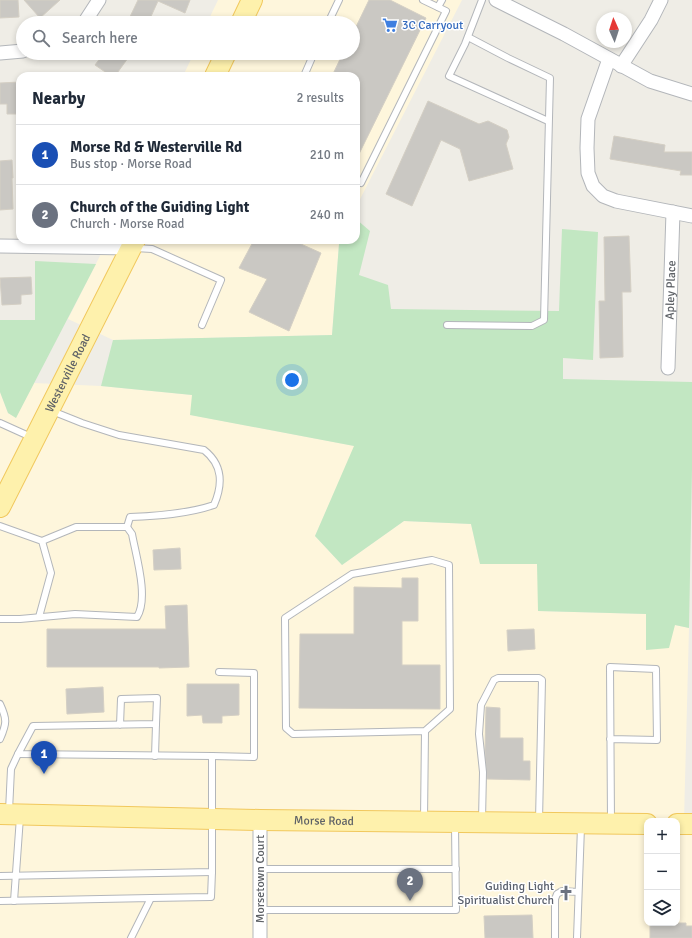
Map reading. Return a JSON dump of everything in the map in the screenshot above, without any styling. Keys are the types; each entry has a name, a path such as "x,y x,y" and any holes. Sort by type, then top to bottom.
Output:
{"main road":[{"path":"244,16 252,0"},
{"path":"217,72 223,60"},
{"name":"Westerville Road","path":"0,507 133,244"},
{"name":"Morse Road","path":"10,814 260,820 644,824"},
{"path":"680,824 692,824"}],"street":[{"path":"88,16 98,0"},
{"path":"496,0 564,34 650,81 692,94"},
{"path":"621,66 651,20 661,0"},
{"path":"0,53 16,52"},
{"path":"609,59 588,119 588,173 593,186 603,196 616,201 692,216"},
{"name":"Apley Place","path":"668,368 673,212"},
{"path":"0,246 133,244"},
{"name":"Morsetown Court","path":"260,820 260,938"}],"lane":[{"path":"331,16 339,0"},
{"path":"361,183 446,11 423,0"},
{"path":"438,7 442,0"},
{"path":"482,0 468,37 449,76 548,121"},
{"path":"447,325 532,326 544,320 550,78 468,37"},
{"path":"306,72 311,60"},
{"path":"133,244 152,249 221,280 202,324"},
{"path":"49,410 119,435 204,450 214,460 217,465 220,488 214,505 204,509 182,513 160,516 130,517 127,528"},
{"path":"0,423 34,439"},
{"path":"0,526 42,541 76,528 127,528"},
{"path":"0,619 75,614 137,617 142,607 141,586 132,534 127,528"},
{"path":"39,617 51,573 42,541"},
{"path":"424,821 425,731 450,709 449,566 432,560 352,574 285,618 286,728 293,734 425,731"},
{"path":"610,739 657,740 656,669 610,667 610,739 611,823"},
{"path":"18,754 254,757 254,673 219,672"},
{"path":"482,822 483,772 479,734 481,705 494,680 498,678 539,678 542,680 539,822"},
{"path":"120,725 121,699 157,698 155,756"},
{"path":"0,704 6,720 0,739"},
{"path":"14,901 16,875 10,814 11,769 32,726 156,724"},
{"path":"0,901 211,897 212,756"},
{"path":"260,910 456,910 455,822"},
{"path":"577,938 581,823"},
{"path":"260,869 456,869"},
{"path":"0,876 212,872"},
{"path":"555,938 555,899 557,894 562,892 578,892"},
{"path":"131,938 151,898"}],"shaded area":[{"path":"218,0 462,0 360,199 360,72 185,72 191,60 360,60 360,16 210,16"},
{"path":"106,244 339,244 332,335 113,340 68,319"},
{"path":"34,383 101,386 193,395 191,415 355,446 315,536 342,565 404,521 471,524 480,564 538,564 538,611 646,614 647,650 675,625 689,628 684,820 692,821 692,938 0,938 0,392 8,413 16,417"}],"green space":[{"path":"360,222 370,231 359,275 388,285 391,309 559,311 562,229 598,232 593,360 563,358 563,379 692,382 689,628 675,625 669,648 646,650 646,614 538,611 537,564 480,564 471,524 404,521 342,565 315,536 354,446 190,415 192,395 101,386 113,340 332,335 339,244 360,244"},
{"path":"35,261 96,264 16,418 8,413 0,392 0,320 35,320"}],"building":[{"path":"0,0 18,0 19,16 0,18"},
{"path":"24,0 60,0 42,16 38,16"},
{"path":"138,0 190,0 185,13 158,1 151,16 130,16"},
{"path":"369,0 390,0 426,18 360,152 360,72 334,72 340,60 360,60 360,19"},
{"path":"99,60 127,60 118,72 105,72 95,65"},
{"path":"16,82 16,114 7,114 7,104 0,104 0,83"},
{"path":"428,101 479,124 488,121 507,130 509,137 506,144 513,169 469,181 460,149 441,140 412,206 386,194"},
{"path":"614,136 665,145 664,152 692,152 692,175 680,175 681,171 610,159"},
{"path":"12,160 13,209 0,210 0,161"},
{"path":"629,236 631,292 622,292 623,357 600,358 599,301 605,301 604,237"},
{"path":"252,244 301,244 321,253 289,331 249,312 267,279 239,268"},
{"path":"31,277 32,294 21,295 21,304 2,305 0,278"},
{"path":"180,548 181,569 154,570 153,550"},
{"path":"402,578 418,578 418,621 402,621 402,665 440,665 440,709 299,708 300,634 354,634 354,587 402,588"},
{"path":"187,605 189,667 47,667 47,629 166,629 165,606"},
{"path":"534,629 535,649 508,651 507,630"},
{"path":"187,684 239,684 239,715 222,716 222,723 203,723 202,715 187,716"},
{"path":"103,687 104,712 67,714 66,689"},
{"path":"486,707 500,708 500,738 523,738 523,761 530,761 530,780 487,779 485,751"},
{"path":"532,915 533,938 485,938 484,916"},
{"path":"680,923 686,923 686,926 692,926 692,938 650,938 650,926 680,926"}],"place":[{"name":"3C Carryout","path":"390,25"},
{"name":"Morse Rd & Westerville Rd","path":"44,774"},
{"name":"Guiding Light Spiritualist Church","path":"566,893"},
{"name":"Church of the Guiding Light","path":"410,901"}]}
